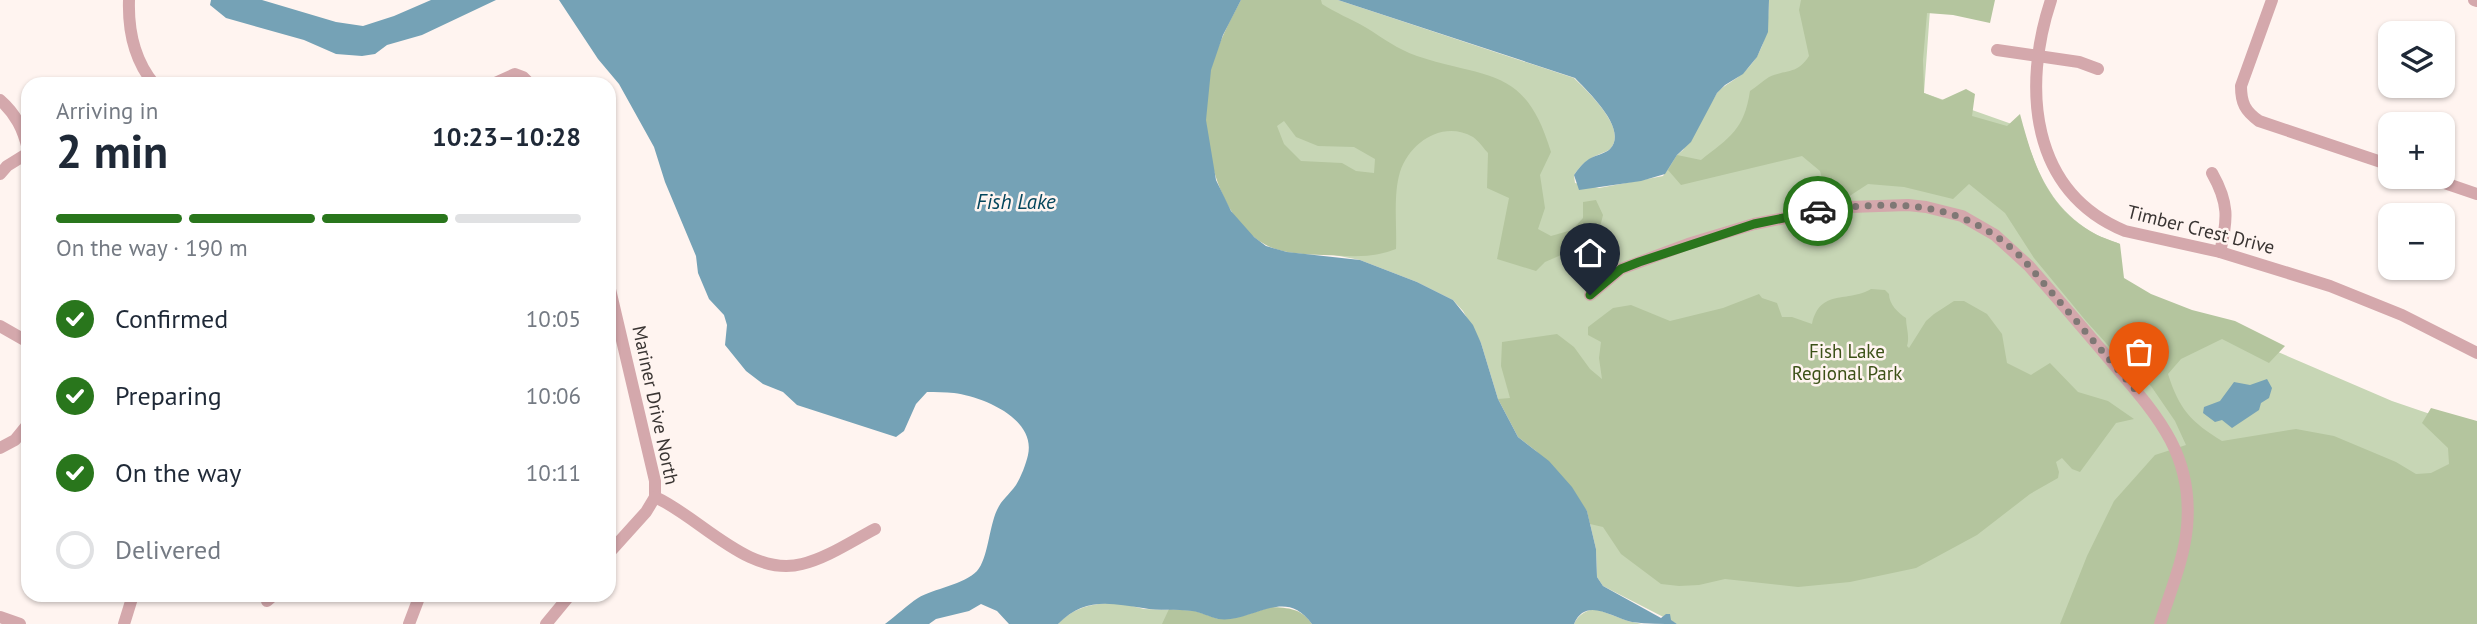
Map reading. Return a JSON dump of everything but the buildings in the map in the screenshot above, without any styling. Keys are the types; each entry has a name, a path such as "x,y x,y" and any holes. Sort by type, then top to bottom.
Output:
{"street":[{"path":"130,0 128,21 132,41 138,58 150,77"},
{"name":"Timber Crest Drive","path":"2051,0 2038,56 2036,97 2046,149 2070,194 2094,215 2125,231 2263,263 2367,299 2477,353"},
{"path":"2272,0 2241,86 2241,100 2245,108 2259,121 2378,161"},
{"path":"1997,50 2079,62 2098,69"},
{"path":"0,100 10,109 21,127"},
{"path":"0,174 21,156"},
{"path":"2212,173 2225,201 2227,216 2220,252"},
{"path":"2455,187 2477,194"},
{"path":"1590,295 1621,269 1717,235 1787,216 1850,207 1908,205 1943,211 1980,225 2007,244 2029,266 2154,411 2172,440 2185,474 2187,526 2160,624"},
{"name":"Mariner Drive North","path":"616,315 655,481 655,497 670,503 745,555 773,566 802,565 875,529"},
{"path":"0,326 21,338"},
{"path":"0,449 15,440 21,433"},
{"path":"616,545 646,512 655,497"},
{"path":"124,624 131,602"},
{"path":"409,624 417,602"},
{"path":"548,623 564,602"},
{"path":"0,617 20,624"}],"green space":[{"name":"Fish Lake Regional Park","path":"1241,0 1338,0 1574,78 1604,111 1614,131 1614,141 1610,149 1587,161 1574,175 1575,183 1599,188 1663,176 1683,150 1717,93 1744,72 1757,56 1766,30 1769,0 1902,0 1930,10 1924,93 2023,128 2046,186 2064,210 2093,233 2120,244 2109,283 2155,299 2392,401 2477,430 2477,624 1677,624 1603,586 1597,577 1596,549 1587,511 1498,399 1481,343 1463,311 1453,300 1417,282 1360,260 1334,255 1209,147"},
{"path":"1241,0 1321,0 1327,7 1410,53 1502,81 1516,90 1529,104 1541,124 1551,152 1540,175 1545,208 1538,229 1551,236 1572,230 1583,218 1583,202 1596,200 1603,215 1600,227 1577,238 1575,249 1545,262 1536,271 1497,259 1509,198 1487,188 1488,153 1473,137 1450,131 1429,137 1420,143 1405,161 1397,190 1396,249 1369,256 1352,256 1294,253 1266,245 1248,232 1233,213 1221,191 1208,140 1207,90 1211,68 1220,42","holes":["1284,121 1296,137 1318,146 1354,147 1375,159 1374,173 1356,171 1342,163 1301,161 1284,144 1277,126"]},
{"path":"1801,0 1995,0 1990,23 1953,15 1927,13 1923,60 1924,93 1942,100 1966,89 1975,94 1972,116 2007,126 2020,114 2036,165 2052,195 2075,220 2094,233 2120,244 2124,278 2151,294 2192,310 2235,321 2285,346 2269,363 2222,339 2181,359 2168,374 2177,397 2188,414 2222,441 2296,429 2334,436 2396,462 2416,474 2431,473 2449,464 2448,448 2422,423 2431,408 2477,421 2477,624 2060,624 2087,556 2114,501 2155,455 2186,445 2175,421 2151,386 2125,364 2086,321 2034,258 2005,213 1969,184 1953,199 1904,187 1868,184 1848,197 1825,190 1820,171 1802,156 1681,185 1668,170 1677,155 1701,160 1728,138 1740,124 1750,91 1769,77 1796,69 1805,62 1809,56 1799,10"},
{"path":"1871,289 1885,290 1895,308 1906,318 1909,348 1926,321 1934,314 1954,301 1964,301 1987,314 2002,334 2007,363 2031,375 2050,363 2078,392 2108,401 2134,419 2116,423 2080,472 2072,469 2062,458 2056,462 2058,478 2030,494 1977,535 1916,568 1850,582 1798,587 1725,579 1679,586 1661,584 1621,554 1603,527 1590,524 1587,511 1536,451 1518,437 1498,399 1510,398 1501,366 1502,342 1557,334 1574,347 1590,369 1602,379 1599,358 1601,342 1588,335 1588,327 1613,308 1631,305 1670,321 1723,308 1759,294 1762,298 1777,303 1782,317 1792,317 1812,324 1821,305"},
{"path":"1107,603 1144,609 1195,611 1218,619 1253,614 1271,607 1312,624 1058,624 1080,609"},
{"path":"1271,607 1299,612 1312,624 1162,624 1169,609 1195,611 1218,619 1236,618"},
{"path":"1596,609 1642,624 1574,624 1583,614"}],"water":[{"path":"211,0 262,0 336,22 363,26 431,0 496,0 422,35 387,45 375,54 362,56 336,54 304,40 226,18 210,5"},
{"name":"Fish Lake","path":"559,0 1241,0 1223,35 1211,70 1206,120 1216,180 1231,211 1254,237 1266,246 1287,252 1360,260 1417,282 1453,300 1473,325 1498,399 1518,437 1549,461 1572,487 1587,511 1596,549 1597,577 1603,586 1661,618 1670,614 1671,620 1677,624 1632,622 1592,610 1585,611 1574,624 1312,624 1290,607 1267,609 1231,619 1218,619 1192,611 1098,604 1078,609 1058,624 1009,624 997,611 981,604 969,611 936,619 929,624 885,624 918,598 972,576 981,566 997,510 1016,485 1026,462 1028,442 1024,430 1005,412 979,399 954,393 927,392 916,404 904,431 896,437 797,405 783,392 763,384 746,371 725,345 727,325 724,315 709,299 698,273 696,256 665,182 654,147 616,77 598,59"},
{"path":"1338,0 1769,0 1768,32 1757,57 1743,74 1717,93 1691,142 1677,155 1665,174 1641,181 1579,190 1574,175 1591,158 1610,149 1614,141 1614,131 1604,111 1575,78"},
{"path":"2267,379 2272,388 2269,398 2261,403 2259,410 2232,428 2222,420 2215,422 2203,413 2204,407 2220,401 2234,382 2250,385"}],"way so far":[{"path":"1818,211 1908,205 1962,216 1980,225 2022,258 2139,394"}],"route":[{"path":"1590,295 1621,269 1639,262 1754,224 1818,211"}]}
